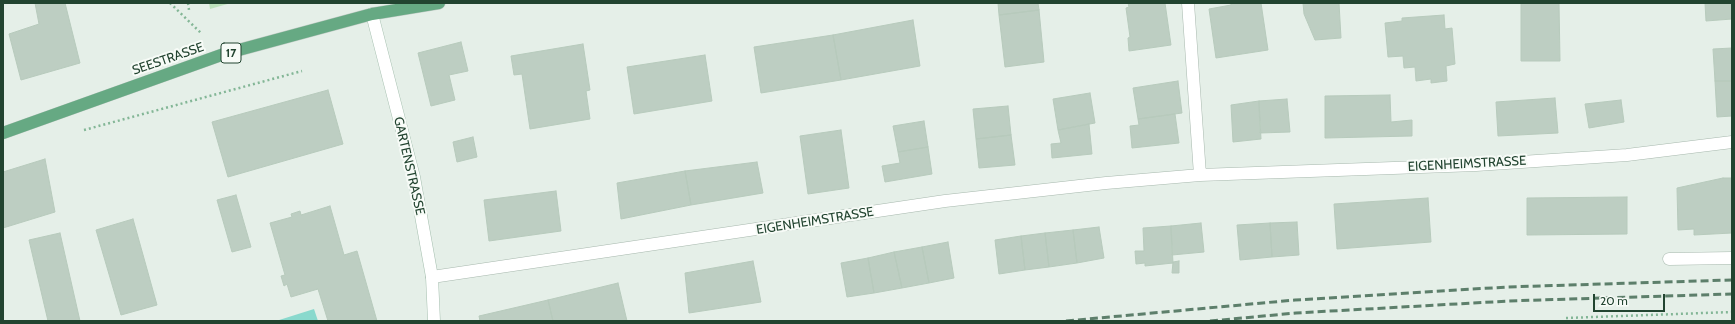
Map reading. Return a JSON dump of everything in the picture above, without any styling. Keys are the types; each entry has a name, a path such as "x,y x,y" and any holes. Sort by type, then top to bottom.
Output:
{"main road":[{"name":"SEESTRASSE","path":"3,133 224,54 372,14 438,3"}],"street":[{"path":"1188,3 1200,174"},
{"name":"GARTENSTRASSE","path":"372,14 414,177 432,277 434,321"},
{"name":"EIGENHEIMSTRASSE","path":"432,277 945,201 1106,183 1200,174 1476,165 1627,155 1732,142"},
{"path":"1669,259 1732,258"}],"path":[{"path":"170,3 202,34"},
{"path":"188,3 190,10"},
{"path":"84,130 302,71"},
{"path":"1566,318 1732,312"}],"green space":[{"path":"209,3 231,3 210,9"}],"water":[{"path":"314,309 318,321 276,321"}],"building":[{"path":"35,3 65,3 80,63 21,80 9,34 39,24"},
{"path":"998,3 1038,3 1039,10 999,15"},
{"path":"1128,3 1165,3 1171,45 1129,51 1128,38 1130,37 1126,8 1129,7"},
{"path":"1231,3 1261,3 1268,50 1216,58 1209,9 1231,5"},
{"path":"1303,3 1339,3 1341,38 1315,40 1304,14"},
{"path":"1521,3 1559,3 1560,61 1521,61"},
{"path":"1705,3 1732,3 1732,19 1706,21"},
{"path":"1039,10 1044,62 1005,67 999,15"},
{"path":"1444,15 1445,29 1452,28 1455,64 1446,66 1447,81 1431,83 1431,79 1416,81 1415,67 1404,68 1403,56 1388,57 1385,23 1402,21 1402,18"},
{"path":"913,20 920,66 841,80 833,35"},
{"path":"833,35 841,80 761,93 754,47"},
{"path":"461,42 468,71 449,75 455,100 431,106 418,53"},
{"path":"583,44 590,90 586,91 590,119 530,129 522,74 514,75 511,56"},
{"path":"1732,48 1732,81 1715,81 1713,49"},
{"path":"705,55 712,101 634,114 627,67"},
{"path":"1178,81 1182,113 1138,119 1133,88"},
{"path":"1715,81 1732,81 1732,116 1717,117"},
{"path":"328,90 343,144 228,177 212,122"},
{"path":"1090,93 1095,123 1058,130 1053,99"},
{"path":"1390,95 1391,122 1412,120 1412,136 1325,138 1325,96"},
{"path":"1555,98 1558,133 1498,136 1496,102"},
{"path":"1287,99 1290,132 1260,133 1259,101"},
{"path":"1621,100 1624,122 1589,128 1585,104"},
{"path":"1259,101 1261,139 1233,142 1231,105"},
{"path":"1008,106 1011,135 976,139 973,109"},
{"path":"1175,114 1179,143 1132,148 1130,126 1139,125 1138,119"},
{"path":"924,121 928,147 898,152 893,126"},
{"path":"1089,124 1092,154 1052,158 1051,144 1061,143 1058,130"},
{"path":"841,130 849,188 808,194 800,136"},
{"path":"1011,135 1015,165 979,168 976,139"},
{"path":"473,137 477,157 457,162 453,142"},
{"path":"928,147 932,174 885,182 882,166 900,163 898,152"},
{"path":"45,159 55,212 3,228 3,172"},
{"path":"757,162 763,193 691,205 685,171"},
{"path":"685,171 691,205 621,219 617,183"},
{"path":"1723,178 1732,178 1732,233 1694,235 1694,229 1678,230 1677,188"},
{"path":"556,191 561,231 489,241 484,200"},
{"path":"236,195 251,247 232,252 217,200"},
{"path":"1627,197 1627,234 1527,235 1527,198"},
{"path":"1428,198 1431,242 1337,249 1334,204"},
{"path":"330,206 344,255 357,251 377,321 328,321 318,289 291,297 287,284 284,286 281,276 285,275 270,223 292,217 291,214 300,211 301,215"},
{"path":"133,219 157,305 121,315 96,230"},
{"path":"1297,222 1299,255 1272,257 1270,223"},
{"path":"1201,223 1204,252 1172,255 1171,226"},
{"path":"1270,223 1272,257 1240,260 1237,225"},
{"path":"1171,226 1173,263 1145,266 1145,263 1136,264 1135,251 1144,251 1143,228"},
{"path":"1099,227 1104,258 1077,263 1073,230"},
{"path":"1073,230 1077,263 1049,267 1045,233"},
{"path":"60,233 80,321 48,321 29,240"},
{"path":"1045,233 1049,267 1025,270 1021,236"},
{"path":"1021,236 1025,270 999,274 995,240"},
{"path":"948,242 954,278 929,283 922,247"},
{"path":"922,247 929,283 902,288 894,252"},
{"path":"894,252 902,288 874,293 868,258"},
{"path":"868,258 874,293 847,297 841,263"},
{"path":"753,261 761,302 689,313 685,273"},
{"path":"1179,261 1179,273 1172,273 1173,262"},
{"path":"618,283 627,321 553,321 548,300"},
{"path":"548,300 553,321 480,321 479,316"}],"railway":[{"path":"1066,321 1295,300 1507,287 1732,280"},
{"path":"1210,321 1296,313 1509,301 1732,294"}]}
